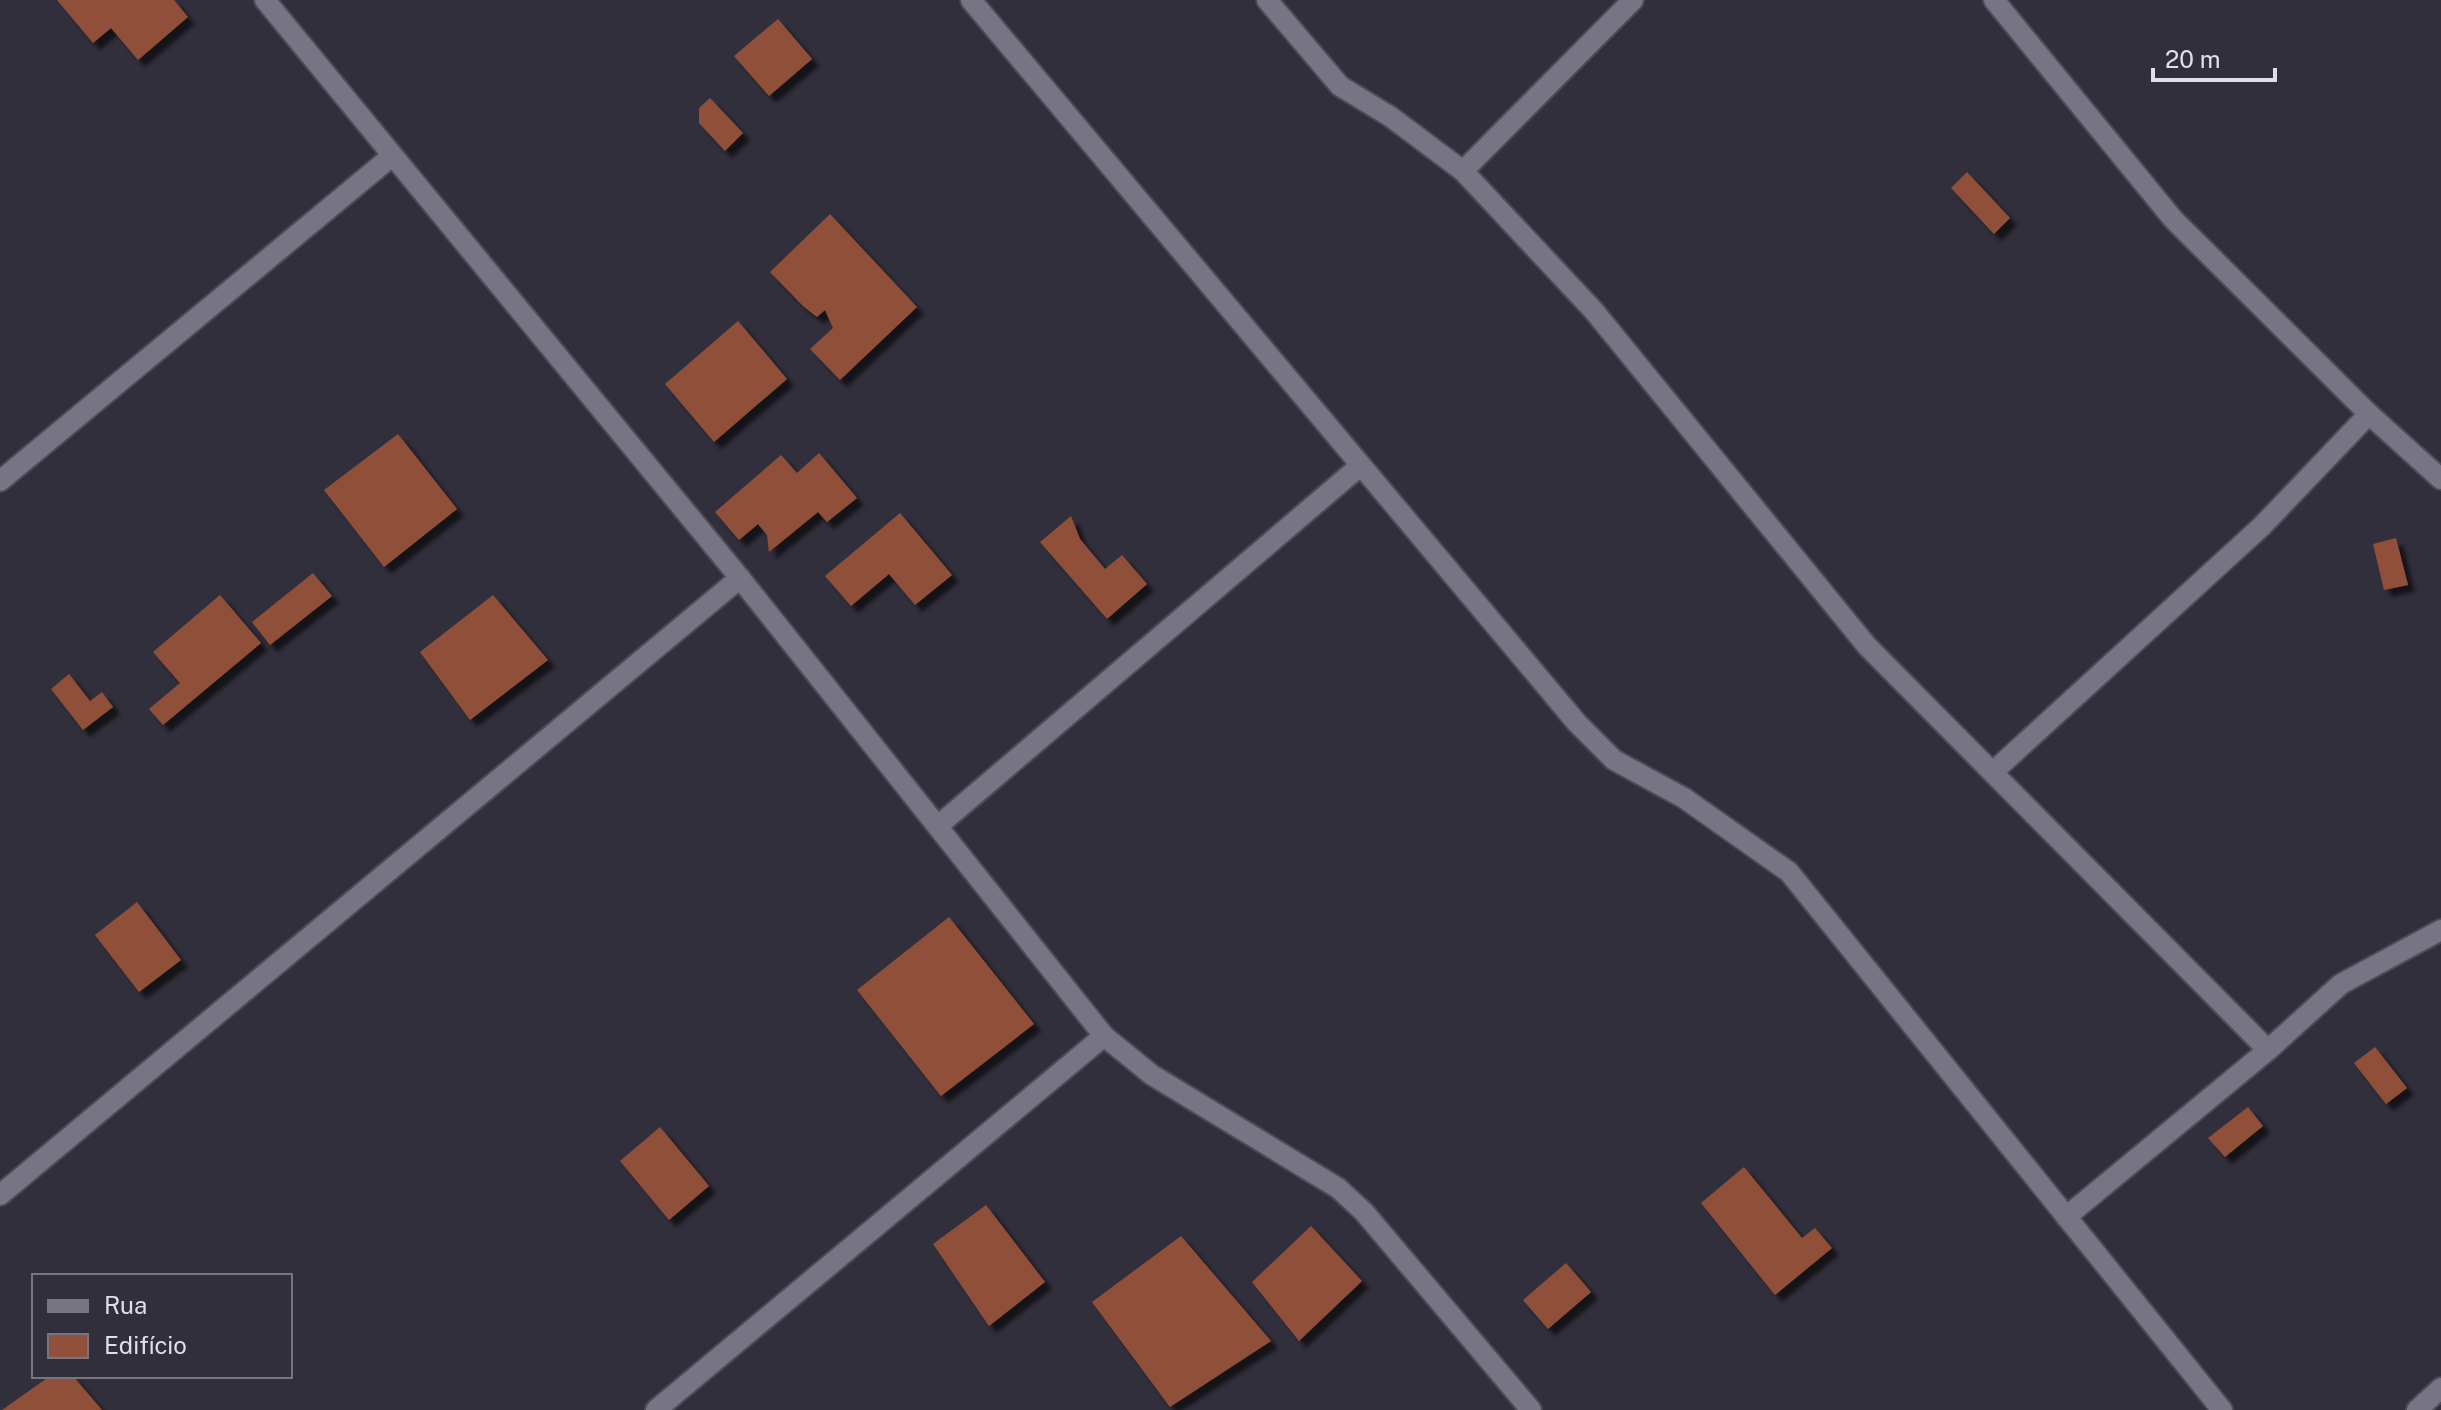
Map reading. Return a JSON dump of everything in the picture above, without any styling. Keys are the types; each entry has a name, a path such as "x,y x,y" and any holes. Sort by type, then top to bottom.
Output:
{"street":[{"path":"265,0 740,578 1104,1036 1152,1075 1338,1188 1364,1212 1525,1403 1502,1410"},
{"path":"971,0 1577,723 1614,760 1684,798 1789,872 2222,1410"},
{"path":"1267,0 1340,86 1391,117 1463,171 1594,311 1867,646 2268,1050"},
{"path":"1463,171 1633,0"},
{"path":"1994,0 2173,219 2369,414 2441,479"},
{"path":"0,481 392,156"},
{"path":"1994,771 2262,526 2369,414"},
{"path":"939,825 1360,466"},
{"path":"0,1195 740,578"},
{"path":"2066,1217 2268,1050 2341,984 2441,930"},
{"path":"656,1410 1104,1036"},
{"path":"2417,1410 2441,1388"}],"building":[{"path":"57,0 174,0 188,17 138,60 111,28 93,43"},
{"path":"778,19 812,59 769,96 734,56"},
{"path":"710,98 743,133 725,151 699,123 699,108"},
{"path":"1967,172 2010,218 1994,234 1951,188"},
{"path":"830,214 917,307 840,380 810,349 833,328 825,310 817,317 770,272"},
{"path":"738,321 787,379 714,442 665,384"},
{"path":"398,434 457,509 384,567 324,490"},
{"path":"819,453 857,498 827,522 818,512 769,552 767,535 758,524 739,540 715,512 781,455 797,473"},
{"path":"900,513 952,575 915,605 889,574 851,606 825,576"},
{"path":"1071,516 1080,539 1105,569 1122,555 1147,584 1107,619 1040,542"},
{"path":"2396,538 2408,585 2384,590 2373,544"},
{"path":"313,573 332,596 270,645 252,622"},
{"path":"220,595 261,643 163,725 149,709 180,683 153,652"},
{"path":"493,595 548,660 470,720 420,652"},
{"path":"69,674 90,701 102,692 113,707 83,730 51,689"},
{"path":"137,902 181,960 139,992 95,935"},
{"path":"949,917 1034,1024 941,1096 857,990"},
{"path":"2375,1047 2407,1088 2386,1104 2354,1063"},
{"path":"2248,1107 2263,1126 2225,1157 2208,1138"},
{"path":"660,1127 709,1186 669,1220 620,1161"},
{"path":"1744,1167 1802,1238 1815,1228 1832,1248 1775,1295 1701,1203"},
{"path":"986,1205 1045,1282 989,1326 933,1244"},
{"path":"1311,1226 1362,1281 1299,1341 1252,1282"},
{"path":"1181,1236 1271,1341 1170,1407 1092,1302"},
{"path":"1566,1263 1591,1292 1548,1329 1523,1300"},
{"path":"47,1378 75,1378 102,1410 2,1410"}]}
